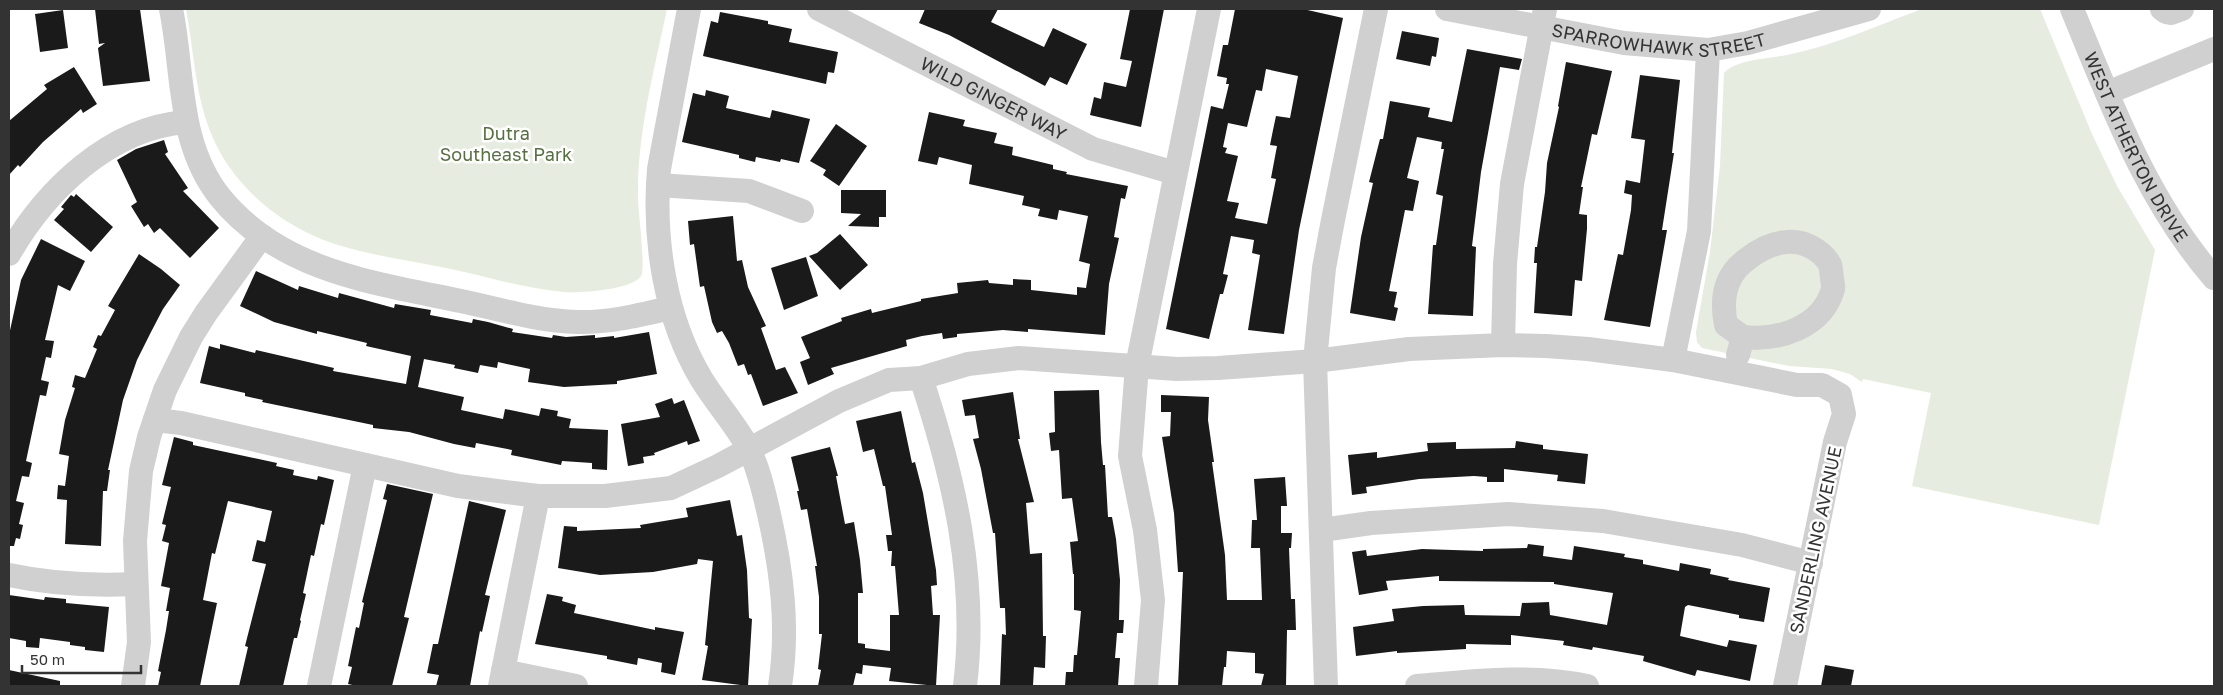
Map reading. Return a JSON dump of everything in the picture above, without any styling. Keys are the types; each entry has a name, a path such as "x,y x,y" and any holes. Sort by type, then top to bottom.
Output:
{"street":[{"path":"171,9 186,122 193,147 220,196 262,236 308,263 346,276 542,318 594,321 670,308"},
{"path":"689,9 662,148 658,184 661,252 670,308 693,363 749,450 763,490 779,560 785,616 780,686"},
{"name":"WILD GINGER WAY","path":"819,9 1094,149 1175,173"},
{"path":"1146,686 1153,600 1145,530 1130,456 1137,366 1209,9"},
{"path":"1326,686 1315,362 1324,268 1376,9"},
{"name":"SPARROWHAWK STREET","path":"1448,9 1543,18 1624,43 1708,50 1748,43 1868,9"},
{"name":"WEST ATHERTON DRIVE","path":"2072,9 2110,100 2150,186 2178,231 2214,278"},
{"path":"2162,9 2171,13 2182,9"},
{"path":"1504,345 1506,264 1512,184 1543,18"},
{"path":"2110,100 2214,49"},
{"path":"155,420 181,423 458,486 538,496 605,496 671,488 749,450 839,401 889,380 921,378 968,364 1019,358 1137,366 1218,368 1315,362 1409,349 1504,345 1588,349 1673,360 1699,232 1708,50"},
{"path":"2110,100 2214,66"},
{"path":"9,254 36,213 87,163 142,132 163,124 186,122"},
{"path":"658,184 749,191 802,211"},
{"path":"133,686 139,642 135,584 135,541 141,471 155,420 165,390 191,337 206,313 262,236"},
{"path":"1788,241 1812,246 1830,264 1833,288 1819,314 1798,330 1740,346 1712,303 1733,272 1758,250 1788,241"},
{"name":"SANDERLING AVENUE","path":"1673,360 1797,385 1822,385 1840,395 1844,414 1836,442 1785,686"},
{"path":"921,378 943,444 960,522 969,620 965,686"},
{"path":"319,686 365,465"},
{"path":"538,496 502,679 576,686"},
{"path":"1322,530 1371,523 1508,514 1603,521 1742,545 1810,563"},
{"path":"9,575 57,583 96,586 135,584"},
{"path":"1417,686 1567,682 1587,686"}],"green space":[{"name":"Dutra Southeast Park","path":"186,9 667,9 647,103 640,150 638,197 642,252 641,276 628,285 606,290 565,292 522,286 451,269 386,257 337,245 299,229 269,209 250,192 227,163 215,142 201,100"},
{"path":"1922,9 2040,9 2092,134 2117,186 2155,250 2099,525 1912,486 1931,393 1863,379 1862,382 1850,374 1832,369 1789,366 1702,348 1697,342 1696,332 1710,252 1720,166 1724,73 1730,68 1745,62 1787,55 1821,46"}],"building":[{"path":"95,9 140,9 150,81 103,86 98,48 105,43 99,44"},
{"path":"925,9 998,9 991,22 1044,47 1053,28 1087,44 1067,85 1050,77 1045,86 949,35 919,23"},
{"path":"1130,9 1164,9 1141,127 1090,115 1094,97 1101,99 1104,82 1126,87 1132,61 1120,59"},
{"path":"1235,9 1303,9 1343,18 1299,230 1284,334 1248,330 1260,255 1252,253 1254,240 1231,236 1223,274 1228,275 1223,294 1220,294 1209,339 1166,329 1211,106 1223,109 1229,84 1226,84 1227,78 1217,76 1223,45 1228,45","holes":["1266,69 1298,76 1290,118 1276,116 1273,130 1270,145 1277,146 1271,178 1276,179 1267,224 1235,218 1239,203 1227,201 1238,156 1225,153 1227,148 1223,147 1228,123 1247,127 1256,90 1262,91"]},
{"path":"63,10 68,48 40,52 35,14"},
{"path":"720,12 768,21 768,24 792,29 789,42 838,52 834,73 828,72 826,84 703,56 711,21 718,23"},
{"path":"1402,31 1439,38 1436,57 1432,56 1430,66 1396,59"},
{"path":"1467,49 1522,59 1519,70 1500,67 1481,172 1472,246 1476,247 1473,316 1428,314 1433,245 1436,245 1443,196 1436,194 1444,149 1441,149 1442,142 1417,137 1407,178 1419,181 1413,211 1405,210 1389,291 1397,292 1394,307 1398,308 1395,321 1350,313 1361,237 1373,183 1369,182 1380,139 1383,139 1390,101 1430,108 1428,117 1452,122"},
{"path":"1566,62 1612,71 1597,135 1592,134 1581,187 1583,187 1579,214 1587,215 1587,229 1582,281 1575,280 1572,316 1534,313 1537,263 1534,263 1535,247 1537,247 1545,192 1547,163"},
{"path":"74,67 97,104 83,113 81,109 43,142 20,167 18,165 9,175 9,121 47,89 44,85"},
{"path":"1640,75 1680,80 1672,153 1674,153 1662,230 1667,230 1650,327 1604,320 1618,254 1623,255 1631,210 1632,195 1624,193 1626,180 1640,183 1645,140 1631,138"},
{"path":"706,90 729,96 726,108 770,118 772,110 810,119 799,163 781,159 780,162 756,157 755,162 739,158 739,155 682,142 693,93 705,96"},
{"path":"929,112 965,120 963,126 997,133 994,143 1013,147 1012,155 1053,165 1053,169 1067,172 1066,174 1128,186 1125,199 1121,198 1114,237 1119,238 1109,284 1105,335 1028,329 1028,332 1003,330 957,334 957,337 943,339 942,333 922,336 906,340 907,346 831,368 834,374 808,385 800,362 810,358 801,337 842,321 841,318 871,309 872,313 921,301 921,299 958,293 957,283 988,280 989,283 1013,285 1013,279 1031,280 1031,290 1077,295 1077,287 1086,288 1090,264 1079,261 1088,216 1059,210 1057,220 1038,216 1040,209 1022,205 1024,196 969,184 972,165 939,157 937,165 918,161"},
{"path":"836,124 867,146 839,186 823,175 826,170 810,161"},
{"path":"164,140 168,152 165,154 188,188 183,191 219,228 190,258 160,228 154,233 148,224 144,227 131,206 137,202 117,160 136,149"},
{"path":"841,190 886,190 886,217 879,217 879,227 848,226 861,214 841,213"},
{"path":"76,194 113,227 91,252 54,220 64,209 61,207 71,195 74,197"},
{"path":"733,216 737,261 742,260 748,287 766,326 761,328 776,370 785,367 798,393 763,406 751,374 748,375 744,364 738,366 722,331 717,333 712,322 704,286 700,287 694,244 690,245 688,221"},
{"path":"840,234 868,265 840,290 809,256 817,253"},
{"path":"41,239 85,261 70,291 58,285 45,340 54,341 51,358 46,357 41,380 49,382 46,396 40,395 26,461 32,463 29,477 22,476 16,501 24,503 19,524 23,525 20,539 16,538 14,546 9,546 9,335 21,280"},
{"path":"139,254 180,285 163,309 137,360 123,400 108,470 110,470 107,491 103,491 101,546 65,544 67,500 57,499 58,485 65,486 69,456 59,454 65,420 75,388 72,387 75,375 85,378 97,349 93,347 98,335 101,336 115,310 108,306"},
{"path":"806,257 818,296 784,310 771,268"},
{"path":"256,271 298,290 299,286 338,298 339,293 394,308 395,304 431,310 430,315 472,323 473,319 488,322 513,329 512,332 552,338 553,335 566,337 595,335 595,338 614,336 614,338 649,332 657,374 617,381 617,384 564,387 528,382 530,369 498,362 497,368 480,365 478,373 454,368 455,365 424,359 418,387 464,397 461,410 503,419 505,409 539,416 541,408 558,411 557,416 571,419 569,428 608,430 607,470 592,469 592,463 562,461 561,465 511,455 512,450 476,443 475,448 454,444 409,432 373,428 373,425 262,402 263,400 245,396 245,393 200,383 209,346 220,349 220,344 255,353 256,350 334,368 333,371 406,384 411,356 366,346 367,343 317,331 317,334 274,322 240,306"},
{"path":"1099,390 1101,442 1103,465 1105,465 1108,517 1112,517 1120,580 1119,620 1124,620 1123,633 1117,633 1115,658 1120,658 1118,686 1065,686 1066,672 1073,672 1074,655 1077,655 1081,611 1074,610 1074,574 1070,542 1078,541 1072,498 1062,499 1059,450 1051,451 1049,433 1055,432 1054,391"},
{"path":"1013,392 1020,439 1018,439 1034,502 1026,503 1030,554 1042,553 1043,636 1046,636 1045,668 1034,667 1033,686 1000,686 1002,634 1006,635 1005,608 1000,608 995,533 993,533 981,469 973,439 979,438 975,415 965,416 962,400"},
{"path":"1161,395 1209,397 1208,420 1225,555 1227,600 1262,600 1260,548 1251,548 1252,520 1257,520 1254,479 1285,477 1287,506 1281,506 1281,533 1292,533 1291,548 1289,548 1291,599 1295,599 1296,630 1287,630 1286,686 1261,686 1264,674 1255,673 1255,653 1227,651 1222,686 1178,686 1183,572 1178,572 1174,513 1162,437 1170,436 1171,412 1161,412"},
{"path":"672,398 674,404 684,400 700,441 688,445 687,441 654,453 655,455 643,457 644,463 628,466 621,424 660,417 655,404"},
{"path":"901,411 912,463 915,462 923,493 936,570 937,585 931,586 933,615 940,615 936,686 889,681 891,668 863,665 862,674 856,673 853,686 818,686 821,670 818,669 822,634 819,634 819,597 815,566 817,566 807,509 801,510 797,491 799,491 791,457 830,447 838,476 836,476 845,524 854,522 860,560 863,593 858,593 858,643 865,644 865,648 890,651 890,615 899,615 895,566 891,566 892,551 888,551 886,535 892,535 885,486 883,486 874,449 863,452 856,421"},
{"path":"174,437 193,442 193,445 277,463 276,466 294,470 293,475 317,480 318,476 334,480 324,525 321,524 314,556 311,555 303,593 306,594 301,621 297,638 294,638 283,686 239,686 248,647 245,646 266,564 252,561 257,540 265,542 272,511 228,501 215,554 212,553 203,600 217,603 200,686 158,686 161,672 158,671 169,611 166,611 170,588 161,586 169,543 162,541 166,525 162,524 171,487 162,485"},
{"path":"1516,441 1543,445 1543,449 1588,454 1585,484 1557,481 1558,475 1504,469 1504,482 1487,482 1487,477 1474,476 1419,479 1366,487 1367,493 1352,495 1348,455 1377,452 1377,458 1428,451 1427,443 1456,442 1456,449 1515,448"},
{"path":"387,484 433,494 404,617 409,618 392,686 357,686 348,684 352,667 348,666 356,627 359,628 364,603 362,602 387,500 383,499"},
{"path":"730,500 737,536 742,535 747,570 749,618 752,619 748,686 702,680 708,646 705,645 713,561 698,559 697,564 653,572 600,575 558,568 564,526 577,527 577,531 641,528 640,525 688,517 686,508"},
{"path":"469,501 506,510 485,595 490,596 482,632 480,631 470,686 436,686 439,675 427,673 433,644 438,644"},
{"path":"1528,544 1544,546 1543,556 1572,560 1574,546 1625,554 1624,557 1643,560 1643,564 1679,571 1680,563 1711,569 1710,574 1729,578 1728,580 1770,588 1764,622 1739,618 1739,615 1688,605 1685,607 1680,636 1727,647 1729,640 1757,645 1750,681 1697,670 1695,676 1643,661 1644,656 1593,647 1592,650 1563,645 1564,641 1511,635 1511,645 1466,644 1466,649 1397,653 1397,651 1356,656 1353,627 1394,621 1392,609 1464,605 1465,615 1520,616 1522,603 1549,602 1550,615 1607,625 1613,593 1554,584 1554,582 1439,581 1439,576 1386,581 1388,590 1359,595 1352,552 1366,550 1367,556 1422,549 1483,551 1483,549 1527,548"},
{"path":"547,594 563,597 562,601 576,605 574,613 655,630 655,627 684,632 675,675 661,672 662,663 638,658 637,665 607,659 607,656 535,644"},
{"path":"9,595 44,600 45,597 66,599 66,603 109,607 104,652 85,650 85,647 70,645 70,642 40,638 39,648 26,647 26,641 9,638"},
{"path":"1825,665 1854,670 1851,686 1821,686"},
{"path":"9,670 60,681 60,686 9,686"}]}
